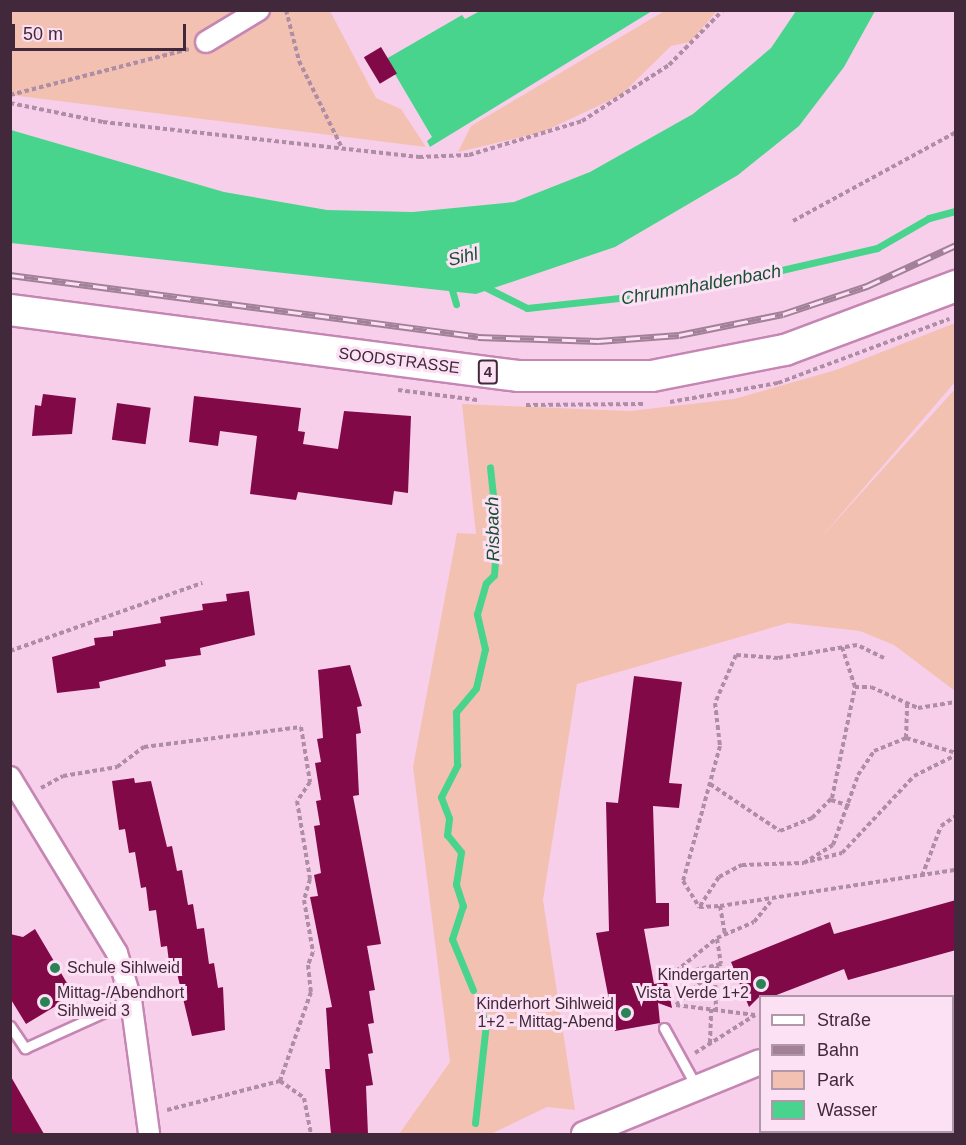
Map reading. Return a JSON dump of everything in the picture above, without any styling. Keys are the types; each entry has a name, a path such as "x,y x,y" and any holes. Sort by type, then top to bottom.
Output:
{"main road":[{"name":"SOODSTRASSE","path":"10,310 518,376 652,376 785,350 956,286"}],"street":[{"path":"206,42 259,10"},
{"path":"10,777 97,915 117,953 131,1000 147,1125"},
{"path":"584,1134 759,1062"}],"lane":[{"path":"10,1026 25,1048 131,1000"},
{"path":"664,1028 698,1088"}],"path":[{"path":"286,10 299,61 341,147"},
{"path":"10,103 103,122 419,157 469,155 527,142 582,122 669,65 723,10"},
{"path":"10,95 156,61 206,42"},
{"path":"793,221 956,132"},
{"path":"10,651 43,635 202,583"},
{"path":"699,907 683,881 720,746 715,703 736,655 778,658 857,645 885,658"},
{"path":"710,784 780,831 812,818 831,800 855,687 842,647"},
{"path":"855,687 871,687 918,708 956,702"},
{"path":"906,738 907,704"},
{"path":"24,798 63,776 117,767 144,747 301,727 310,782 297,801 310,879 304,900 312,952 308,965 311,992 280,1080"},
{"path":"804,863 833,845 850,806 858,775 874,752 906,738 956,754"},
{"path":"699,907 718,877 742,865 804,863 842,854 914,776 956,754"},
{"path":"831,800 850,806"},
{"path":"922,876 941,826 956,816"},
{"path":"699,907 770,901 792,892 956,870"},
{"path":"721,964 670,976 717,938 754,922 770,901"},
{"path":"720,906 725,934"},
{"path":"717,938 721,964"},
{"path":"683,1061 755,1015 676,1005 721,964"},
{"path":"710,1043 715,969"},
{"path":"147,1125 280,1080"},
{"path":"280,1080 304,1098 311,1134"}],"green space":[{"path":"666,10 717,11 690,42 671,46 621,95 543,132 458,152 471,126"},
{"path":"11,11 330,11 376,98 401,109 426,147 11,95"},
{"path":"955,323 955,382 818,541 955,389 955,691 894,645 860,631 788,623 577,684 543,900 575,1110 547,1107 491,1134 399,1134 450,1062 413,767 457,533 476,534 462,404 630,411 734,399 836,370"}],"water":[{"path":"480,11 652,11 430,147 427,141 432,137 386,59 462,15 465,19"},
{"name":"Sihl","path":"796,11 875,11 844,67 799,126 738,175 615,247 476,294 11,243 11,130 224,192 327,210 413,212 514,202 590,172 693,114 771,48"}],"building":[{"path":"381,47 397,74 380,84 364,57"},
{"path":"43,394 76,398 72,434 32,436 35,405 41,406"},
{"path":"194,396 301,408 298,431 305,432 303,444 338,449 344,411 411,416 408,493 394,491 392,505 298,492 296,500 250,494 257,436 220,431 218,446 189,442"},
{"path":"117,403 151,408 146,444 112,440"},
{"path":"249,591 255,635 200,648 201,655 165,660 166,666 99,682 100,688 57,693 52,657 95,645 94,638 113,636 113,631 161,623 160,617 203,610 202,604 227,601 226,594"},
{"path":"350,665 362,706 357,707 361,733 356,734 359,795 353,796 381,944 367,946 375,990 369,991 374,1023 368,1024 373,1053 368,1054 373,1085 366,1086 368,1134 331,1134 325,1069 330,1069 326,1008 332,1007 310,897 318,896 314,875 321,873 314,826 320,825 316,801 321,800 315,763 321,762 317,739 323,738 318,670"},
{"path":"634,676 682,682 669,783 682,784 679,808 653,806 656,903 669,903 669,926 644,929 654,984 667,982 672,1008 658,1003 660,1023 615,1031 596,933 609,931 606,802 618,803"},
{"path":"134,778 135,783 151,781 167,847 172,846 177,871 182,870 188,905 193,904 197,929 204,928 209,964 214,963 218,988 223,987 225,1030 192,1036 176,969 170,970 167,946 161,947 156,910 149,911 146,887 141,888 135,852 129,853 125,829 119,830 112,781"},
{"path":"956,900 956,950 848,980 844,969 777,995 759,995 749,1007 731,962 830,922 834,934"},
{"path":"35,929 74,995 26,1024 10,998 10,934 23,937"},
{"path":"10,1075 44,1134 10,1134"}],"waterway":[{"name":"Chrummhaldenbach","path":"483,286 527,308 694,290 877,248 929,218 956,211"},
{"name":"Risbach","path":"450,283 456,304"},
{"name":"Risbach","path":"473,990 452,939 463,906 456,884 461,852 447,835 449,818 441,797 457,765 456,712 476,688 485,649 477,614 486,583 494,575 497,533 490,467"},
{"name":"Risbach","path":"475,1123 486,1024 481,1010"}],"railway":[{"path":"10,275 478,337 598,341 679,335 783,314 867,286 956,245"}],"place":[{"name":"Schule Sihlweid","path":"55,968"},
{"name":"Kindergarten Vista Verde 1+2","path":"761,984"},
{"name":"Mittag-/Abendhort Sihlweid 3","path":"45,1002"},
{"name":"Kinderhort Sihlweid 1+2 - Mittag-Abend","path":"626,1013"}]}
